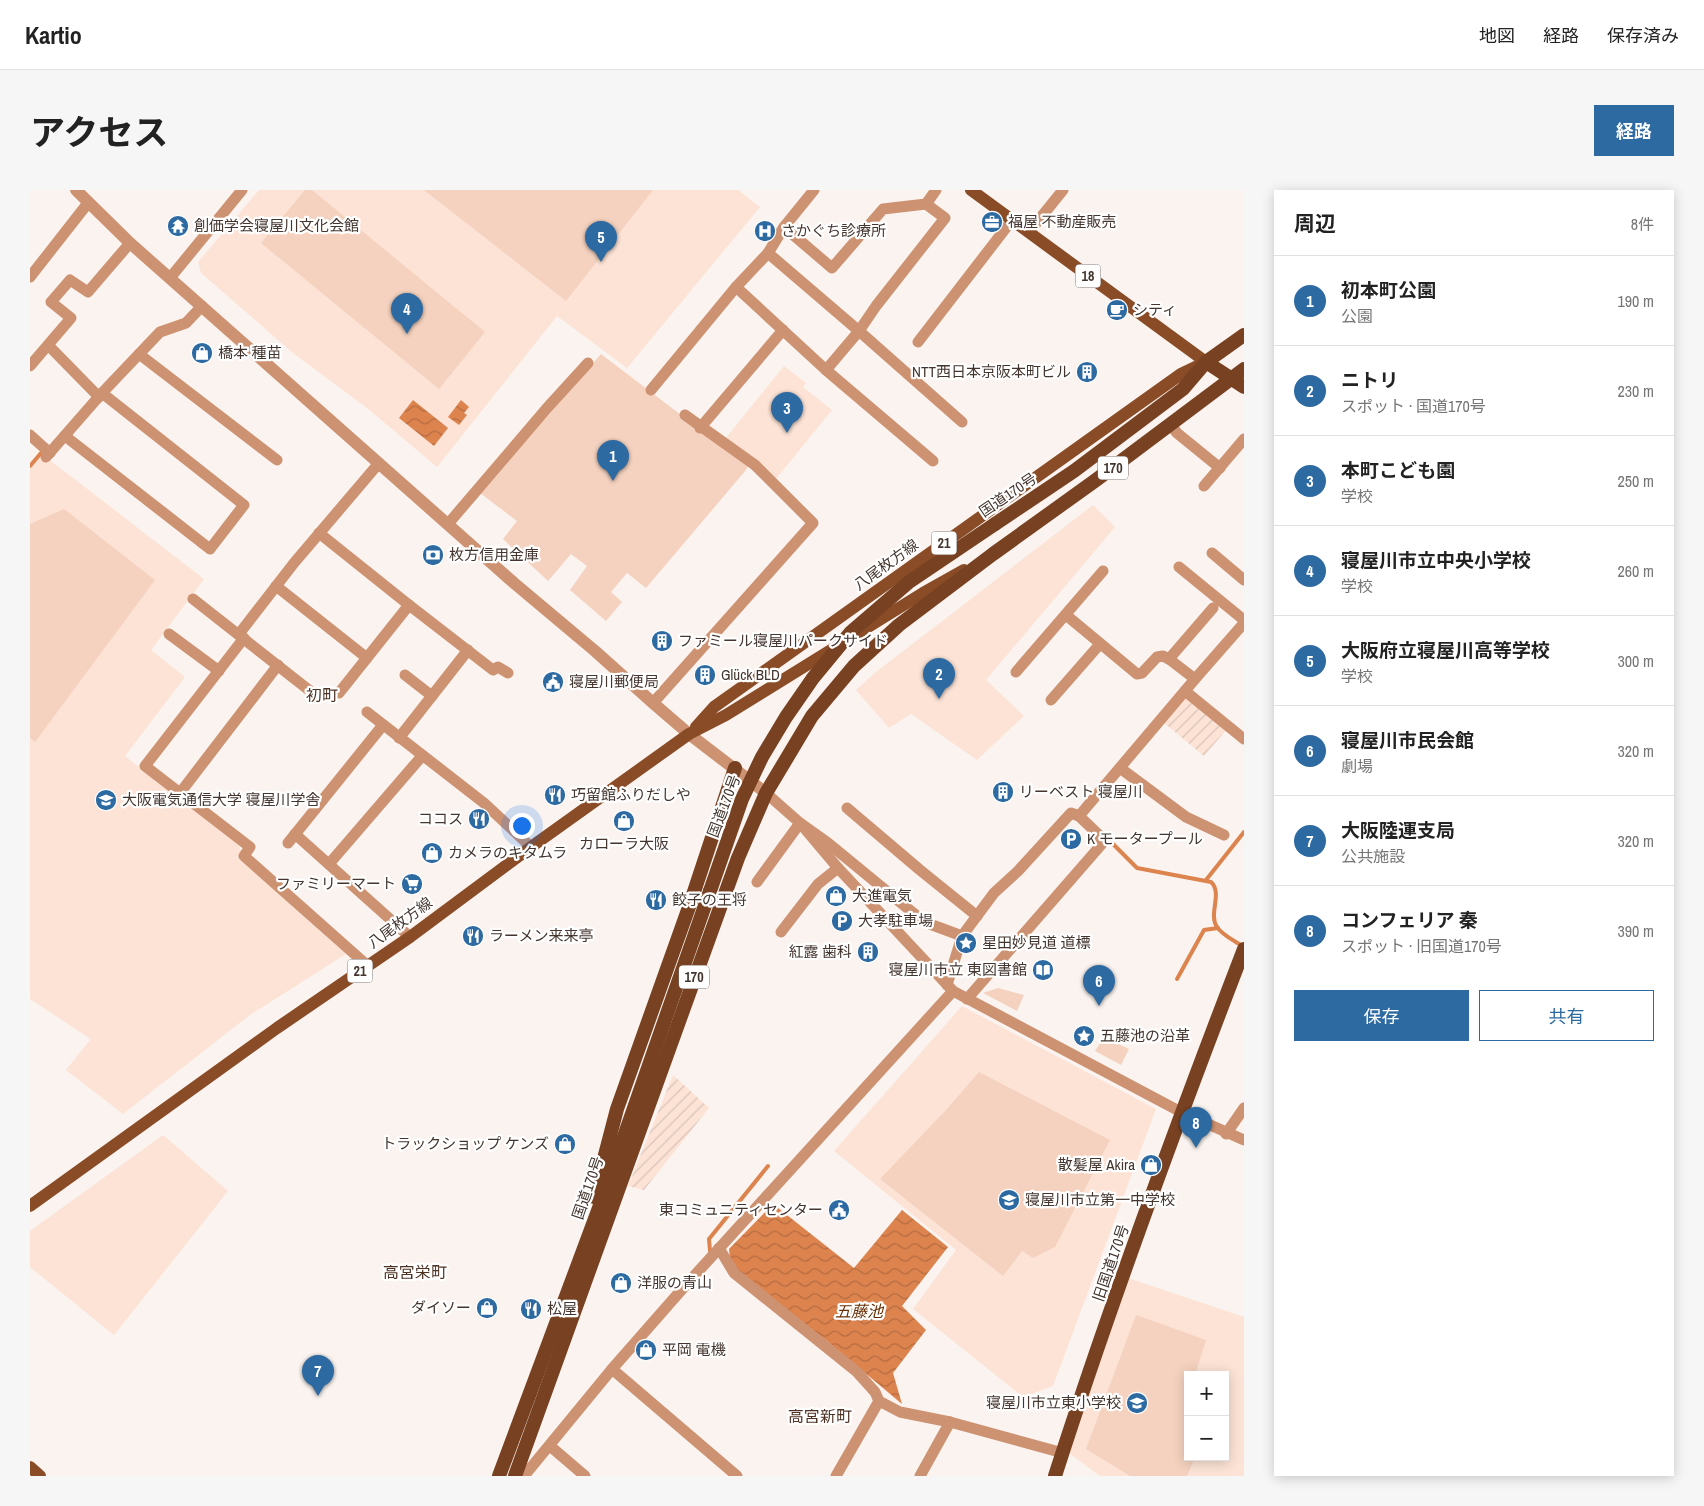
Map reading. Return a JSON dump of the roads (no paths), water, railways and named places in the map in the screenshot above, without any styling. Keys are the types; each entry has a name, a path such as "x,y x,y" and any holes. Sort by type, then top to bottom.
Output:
{"highway":[{"name":"国道170号","path":"499,1476 581,1254 742,799 762,758 786,718 813,678 851,632 909,582 1074,471 1183,388 1206,362 1244,335"},
{"path":"1206,362 1244,387"},
{"name":"国道170号","path":"515,1476 734,867 766,792 812,716 854,666 899,625 992,554 1096,480 1244,369"},
{"path":"581,1254 617,1109 735,768"},
{"name":"旧国道170号","path":"1056,1476 1121,1280 1181,1112 1244,949"}],"main road":[{"name":"18","path":"971,190 1206,362"},
{"name":"八尾枚方線","path":"689,734 714,707 1181,374 1206,362"},
{"name":"八尾枚方線","path":"30,1206 277,1028 410,937 531,847 689,734 726,715 923,593 992,554"},
{"path":"30,1468 40,1476"}],"street":[{"path":"170,278 242,190"},
{"path":"651,390 736,287 768,253 784,227 814,190"},
{"path":"926,204 936,190"},
{"path":"1029,232 1063,190"},
{"path":"30,278 82,197 130,243 378,463 689,734 766,792 800,823 828,843 917,916 927,923 962,936"},
{"path":"784,227 832,268 883,209 926,204 945,218 876,306 859,331 826,370"},
{"path":"918,342 1012,220"},
{"path":"30,366 72,318 51,302 70,280 88,292 130,243"},
{"path":"768,253 962,422"},
{"path":"736,287 826,370 933,461"},
{"path":"30,435 48,455 160,332 186,322 202,306"},
{"path":"700,428 783,330"},
{"path":"49,346 89,387 244,506 210,549 65,436"},
{"path":"139,354 277,460"},
{"path":"448,524 588,363"},
{"path":"653,703 813,523 755,465 685,416"},
{"path":"1170,424 1220,468"},
{"path":"1204,486 1244,439"},
{"path":"368,966 244,856 250,847 145,766 219,671 276,586 378,463"},
{"path":"319,533 493,670 498,667 508,673"},
{"path":"1212,554 1244,580"},
{"path":"1079,816 1244,622 1178,568"},
{"path":"1016,672 1103,571"},
{"path":"276,586 367,658"},
{"path":"193,599 314,694"},
{"path":"339,694 409,605"},
{"path":"1169,659 1214,608"},
{"path":"1066,615 1137,674 1142,673 1160,656 1169,659 1194,679"},
{"path":"169,634 219,671"},
{"path":"1051,700 1100,644"},
{"path":"399,738 468,650"},
{"path":"180,793 278,665"},
{"path":"405,675 432,696"},
{"path":"1185,691 1244,739"},
{"path":"367,712 484,803 531,847"},
{"path":"383,725 291,838 329,864 410,937"},
{"path":"329,864 422,756"},
{"path":"1120,768 1186,817 1224,835"},
{"path":"847,808 977,916"},
{"path":"524,1476 612,1369 950,988 962,936 994,893 1018,871 1071,813 1079,816 1100,836 1101,845 967,999"},
{"path":"800,823 838,868 950,988 967,999 1181,1112 1226,1134 1244,1140"},
{"path":"757,882 800,823"},
{"path":"781,932 818,884 838,868"},
{"path":"1226,1134 1244,1108"},
{"path":"719,1248 734,1273 857,1372 875,1392 879,1401 900,1412 950,1422 1063,1453"},
{"path":"612,1369 737,1476"},
{"path":"836,1476 879,1401"},
{"path":"920,1476 950,1422"},
{"path":"550,1446 586,1476"}],"water":[{"path":"413,400 448,428 434,446 399,418"},
{"path":"461,400 469,407 464,413 467,415 459,425 448,417"},
{"name":"五藤池","path":"773,1204 854,1268 902,1210 948,1247 902,1306 926,1330 893,1373 902,1404 827,1341 735,1270 730,1260 729,1249"}],"waterway":[{"path":"30,466 41,453"},
{"path":"1206,880 1244,832"},
{"path":"1103,834 1137,868 1211,882 1216,892 1214,916 1217,927 1225,935 1242,946"},
{"path":"1177,979 1204,930 1218,928"},
{"path":"710,1251 709,1239 768,1166"}],"place":[{"name":"福屋 不動産販売","path":"992,222"},
{"name":"創価学会寝屋川文化会館","path":"178,226"},
{"name":"さかぐち診療所","path":"765,231"},
{"name":"大阪府立寝屋川高等学校","path":"601,262"},
{"name":"シティ","path":"1117,310"},
{"name":"寝屋川市立中央小学校","path":"407,334"},
{"name":"橋本 種苗","path":"202,353"},
{"name":"NTT西日本京阪本町ビル","path":"1087,372"},
{"name":"本町こども園","path":"787,433"},
{"name":"初本町公園","path":"613,481"},
{"name":"枚方信用金庫","path":"433,555"},
{"name":"ファミール寝屋川パークサイド","path":"662,641"},
{"name":"Glück BLD","path":"705,675"},
{"name":"寝屋川郵便局","path":"553,682"},
{"name":"ニトリ","path":"939,699"},
{"name":"リーベスト 寝屋川","path":"1003,792"},
{"name":"巧留館ふりだしや","path":"555,795"},
{"name":"大阪電気通信大学 寝屋川学舎","path":"106,800"},
{"name":"ココス","path":"479,819"},
{"name":"カローラ大阪","path":"624,821"},
{"name":"K モータープール","path":"1071,839"},
{"name":"カメラのキタムラ","path":"432,853"},
{"name":"ファミリーマート","path":"412,884"},
{"name":"大進電気","path":"836,896"},
{"name":"餃子の王将","path":"656,900"},
{"name":"大孝駐車場","path":"842,921"},
{"name":"ラーメン来来亭","path":"473,936"},
{"name":"星田妙見道 道標","path":"966,943"},
{"name":"紅露 歯科","path":"868,952"},
{"name":"寝屋川市立 東図書館","path":"1043,970"},
{"name":"寝屋川市民会館","path":"1099,1006"},
{"name":"五藤池の沿革","path":"1084,1036"},
{"name":"トラックショップ ケンズ","path":"565,1144"},
{"name":"コンフェリア 秦","path":"1196,1148"},
{"name":"散髪屋 Akira","path":"1151,1165"},
{"name":"寝屋川市立第一中学校","path":"1009,1200"},
{"name":"東コミュニティセンター","path":"839,1210"},
{"name":"洋服の青山","path":"621,1283"},
{"name":"ダイソー","path":"487,1308"},
{"name":"松屋","path":"531,1309"},
{"name":"平岡 電機","path":"646,1350"},
{"name":"大阪陸運支局","path":"318,1396"},
{"name":"寝屋川市立東小学校","path":"1137,1403"}],"district":[{"name":"初町","path":"322,695"},
{"name":"高宮栄町","path":"415,1272"},
{"name":"高宮新町","path":"820,1416"}]}
